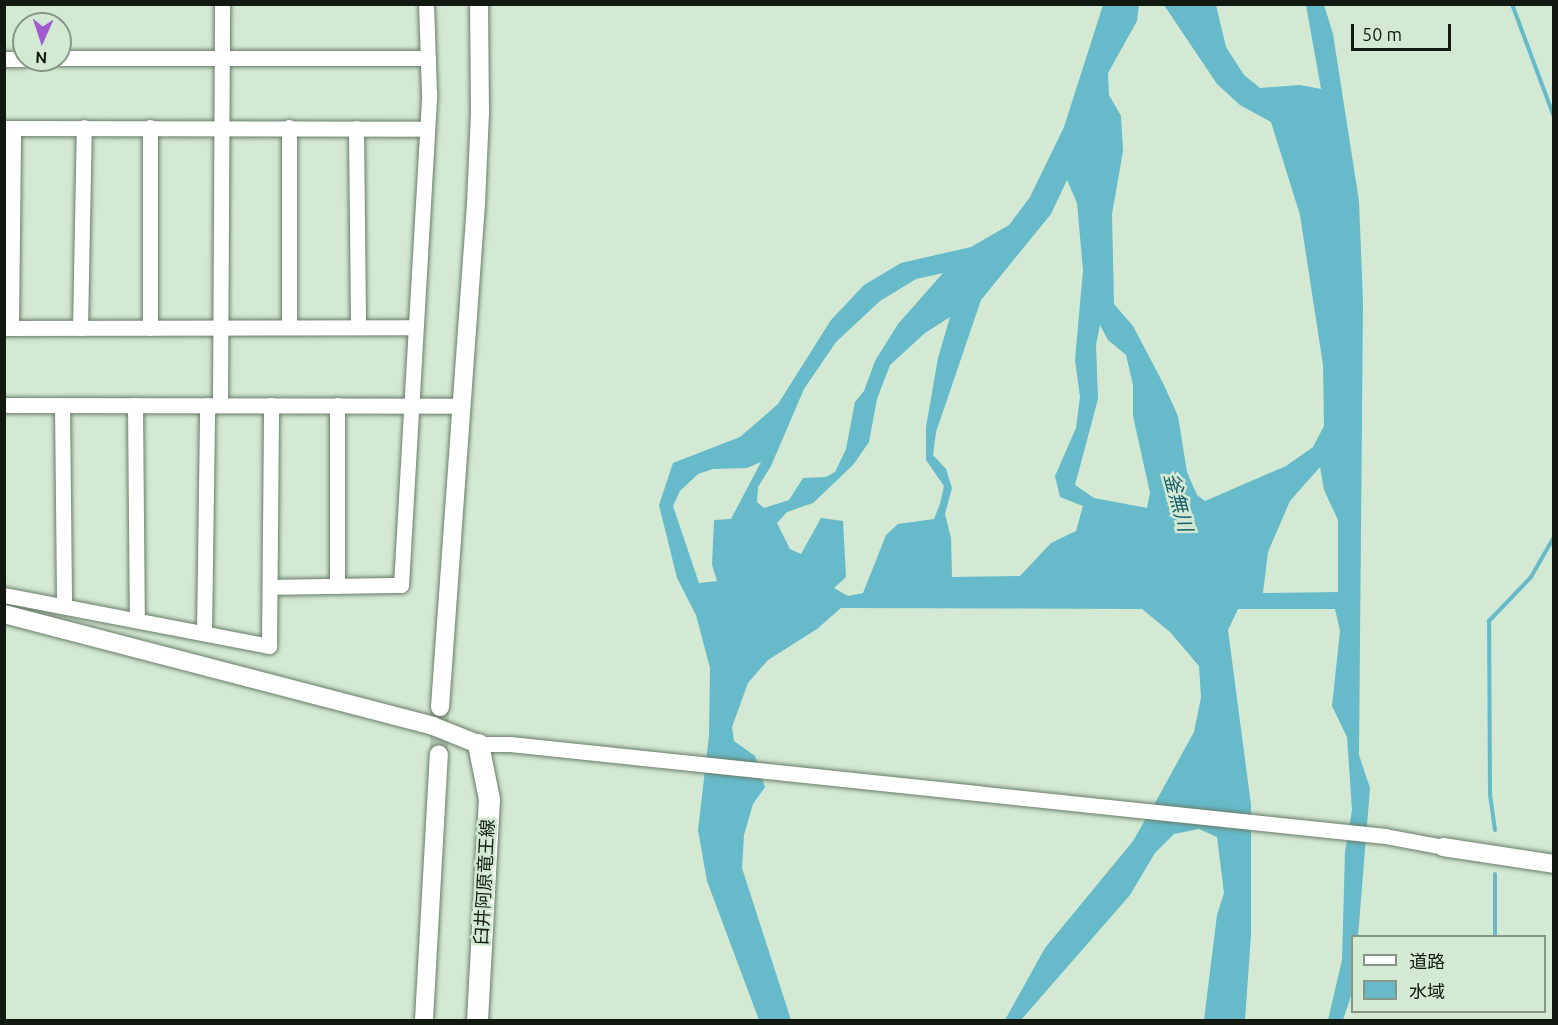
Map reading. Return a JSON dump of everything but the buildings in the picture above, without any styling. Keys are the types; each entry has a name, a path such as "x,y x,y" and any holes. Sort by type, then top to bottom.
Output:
{"main road":[{"name":"臼井阿原竜王線","path":"477,1020 489,799 478,744"}],"street":[{"path":"204,633 214,405 221,328 222,4"},
{"path":"270,587 401,585 427,129 426,4"},
{"path":"440,707 480,114 479,4"},
{"path":"72,58 428,57"},
{"path":"414,327 8,328 9,128 221,126 427,129"},
{"path":"150,127 150,328"},
{"path":"289,327 290,127"},
{"path":"80,328 84,128"},
{"path":"356,128 358,327"},
{"path":"4,405 461,406"},
{"path":"62,405 64,606"},
{"path":"135,405 137,620"},
{"path":"4,595 269,646 271,405"},
{"path":"337,405 337,586"},
{"path":"4,614 433,726 478,744 508,744 1385,836 1554,864"},
{"path":"424,1020 439,754"}],"water":[{"name":"釜無川","path":"1103,5 1139,5 1137,21 1108,73 1109,95 1121,116 1123,151 1112,214 1114,304 1133,326 1178,416 1187,472 1197,495 1205,501 1286,466 1313,447 1324,426 1323,365 1300,215 1271,122 1240,105 1217,84 1164,5 1216,5 1226,47 1244,75 1260,88 1300,85 1321,89 1306,5 1324,5 1333,34 1359,201 1363,302 1359,755 1370,788 1358,935 1351,935 1351,996 1343,1020 1328,1020 1342,960 1345,852 1352,810 1347,737 1332,706 1340,631 1335,609 1238,609 1228,630 1251,805 1251,935 1245,1020 1204,1020 1217,915 1224,893 1217,837 1199,829 1174,834 1155,853 1130,895 1021,1020 1005,1020 1045,948 1133,841 1194,732 1201,697 1199,666 1170,632 1142,609 841,608 817,629 768,660 748,683 732,727 734,741 755,756 765,787 753,804 744,835 742,868 791,1020 759,1020 707,881 698,830 709,736 710,668 696,615 677,578 659,505 673,463 740,437 778,404 831,320 864,285 901,263 971,247 1009,225 1030,197 1064,127","holes":["1067,180 1077,203 1083,270 1075,360 1080,397 1076,428 1055,476 1060,497 1083,506 1076,531 1051,543 1020,576 952,577 951,538 945,514 952,488 946,469 933,455 936,432 981,300 1051,214","943,273 898,324 875,361 864,391 855,402 846,449 835,472 826,477 803,478 789,500 764,508 757,502 758,487 771,466 804,389 836,342 880,301 916,279","950,317 938,358 926,427 926,460 944,486 940,504 934,519 898,524 886,535 863,593 848,596 834,588 846,577 843,521 821,518 801,554 790,549 777,523 787,512 813,503 853,465 869,442 877,399 890,365 925,333","1100,325 1108,340 1126,355 1133,385 1133,416 1150,493 1147,508 1094,498 1075,485 1098,399 1096,345","761,462 731,519 714,520 712,565 717,581 699,583 673,506 680,491 698,474 713,469 747,468","1320,467 1324,490 1338,520 1338,592 1263,593 1268,552 1290,501"]}],"waterway":[{"path":"1512,4 1554,117"},
{"path":"1495,830 1490,794 1489,621 1531,577 1554,537"},
{"path":"1495,874 1495,935"}],"tunnel":[{"path":"439,754 440,707"}]}
